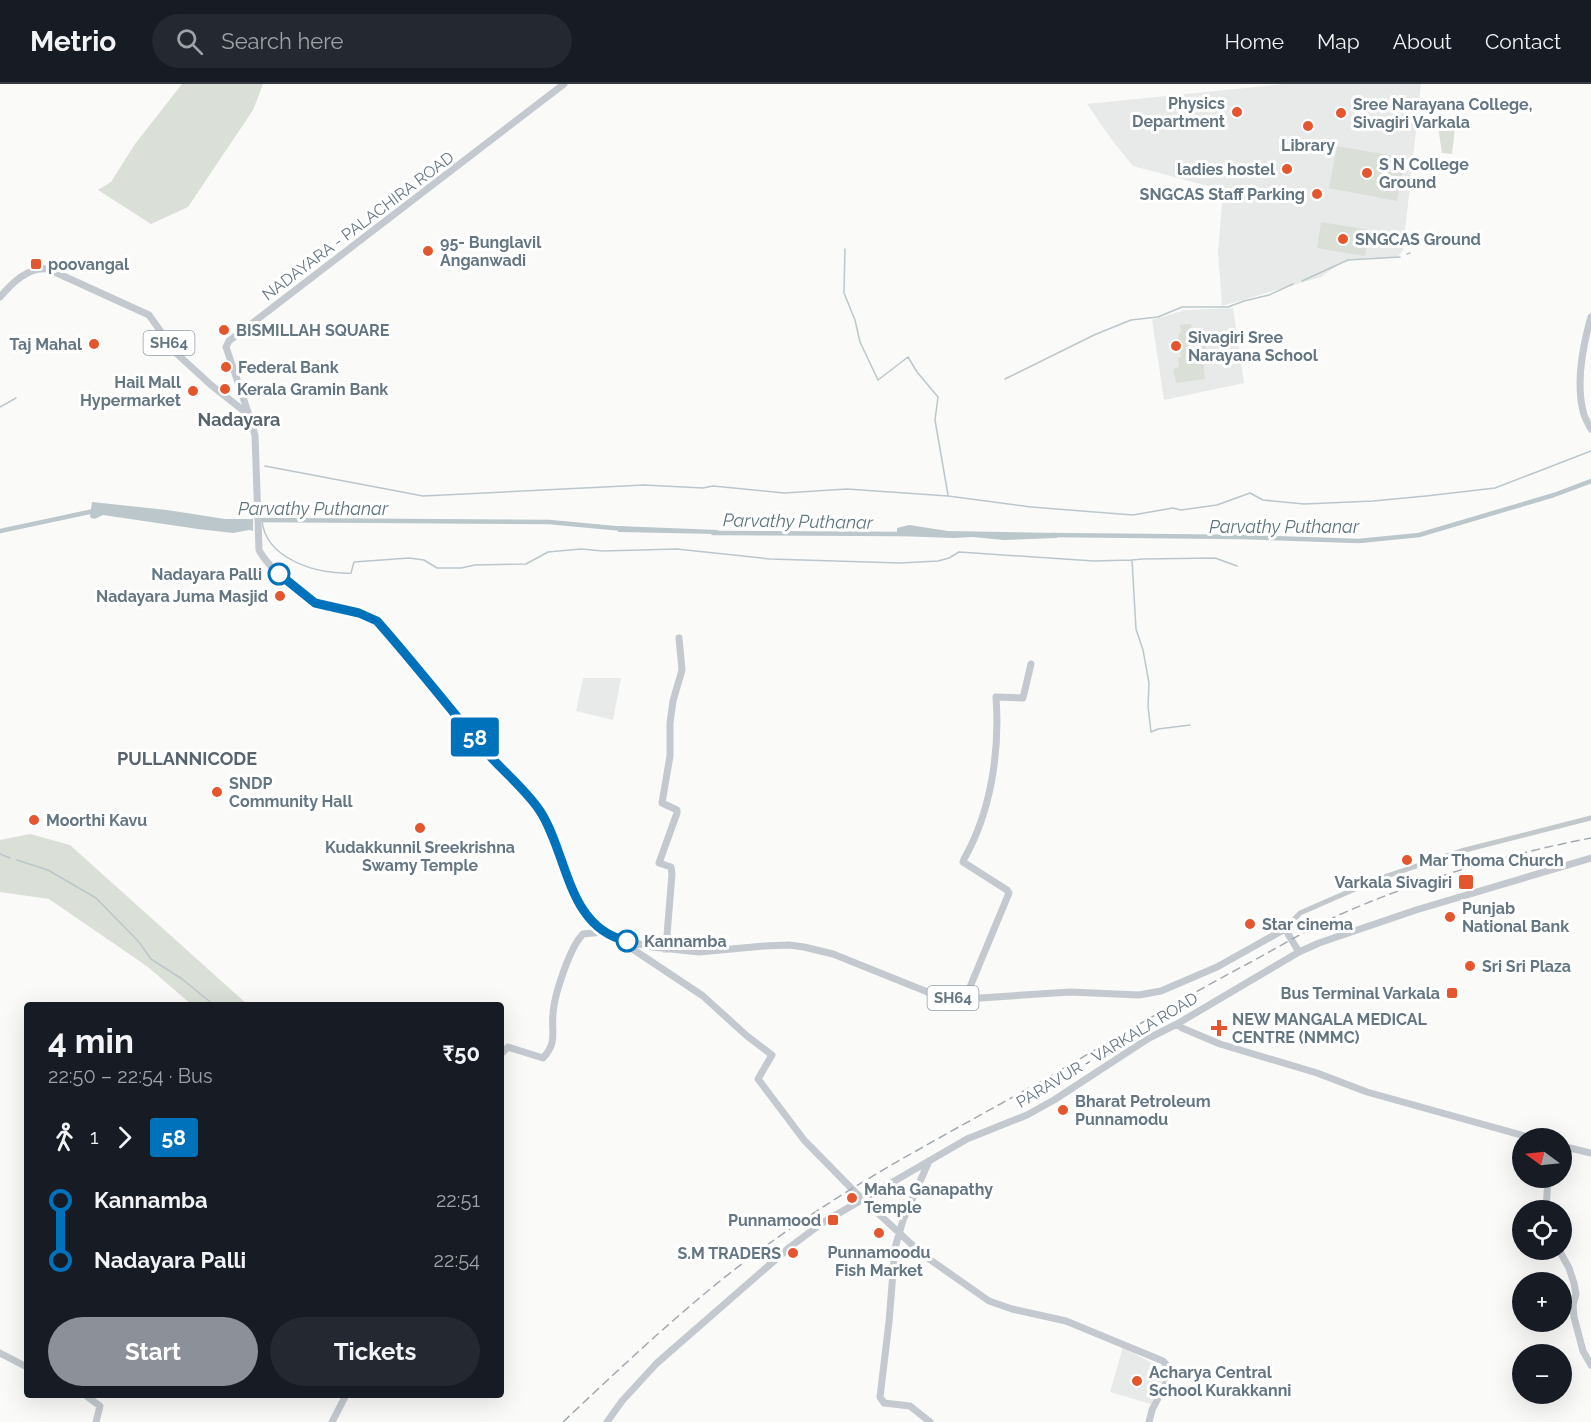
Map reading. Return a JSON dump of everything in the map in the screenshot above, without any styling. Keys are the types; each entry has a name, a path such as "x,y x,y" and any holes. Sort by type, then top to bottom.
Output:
{"main road":[{"name":"NADAYARA - PALACHIRA ROAD","path":"249,415 226,347 229,341 564,84"},
{"name":"SH64","path":"0,297 32,269 40,268 48,269 149,315 176,353 249,415 255,435 259,550 268,566 315,603 359,613 377,621 489,755 540,811 579,903 591,921 603,932 617,939 699,952 764,946 804,947 833,954 935,995 965,999 1070,992 1139,995 1161,991 1217,967 1285,928"},
{"path":"1591,317 1581,368 1580,387 1583,413 1591,429"},
{"path":"236,405 244,399"},
{"path":"664,948 672,874 671,867 659,863 677,813 677,810 662,803 669,756 670,723 682,670 679,638"},
{"path":"965,999 1009,893 963,862 976,837 991,778 997,739 996,696 1023,698 1031,664"},
{"name":"PARAVUR - VARKALA ROAD","path":"607,1422 622,1401 664,1357 804,1236 862,1198 986,1130 1027,1115 1087,1080 1149,1038 1299,952 1416,910 1591,858"},
{"path":"1285,928 1299,952"},
{"path":"504,1051 508,1047 543,1058 551,1050 554,1033 553,1013 571,954 584,934 603,932"},
{"path":"617,939 703,996 747,1036 772,1055 758,1078 804,1140 898,1234 925,1255 999,1306 1066,1321 1163,1361 1172,1371 1152,1410 1149,1422"},
{"path":"1177,1024 1220,1044 1317,1073 1367,1092 1512,1132"},
{"path":"1572,1148 1591,1153"},
{"path":"930,1160 898,1234 895,1248 880,1398 885,1403 910,1406 930,1422"},
{"path":"1565,1260 1576,1294 1573,1305 1574,1317 1583,1351 1591,1365"},
{"path":"0,1353 24,1365"},
{"path":"89,1398 100,1406 96,1422"},
{"path":"332,1422 344,1398"}],"street":[{"path":"1285,928 1300,913 1378,879 1461,851 1591,818"}],"shaded area":[{"path":"182,84 263,84 253,110 188,207 151,224 98,190 111,182 135,144"},
{"path":"1284,84 1421,84 1403,250 1398,257 1345,260 1321,277 1222,306 1218,253 1223,190 1133,166 1087,104"},
{"path":"1438,126 1455,128 1452,154 1442,153"},
{"name":"S N College Ground","path":"1337,146 1405,158 1397,201 1329,188"},
{"name":"SNGCAS Ground","path":"1321,222 1369,230 1365,256 1317,248"},
{"path":"1233,308 1244,383 1164,400 1152,320 1185,310"},
{"path":"1191,324 1194,344 1205,344 1207,357 1203,358 1205,379 1176,383 1173,369 1179,367 1178,358 1181,357 1178,336 1181,332 1180,325"},
{"path":"92,502 225,519 253,519 253,531 233,533 103,515 93,519 90,517"},
{"path":"909,525 948,531 1058,533 1057,538 1004,540 972,537 897,536 897,528"},
{"path":"618,526 718,530 717,534 618,532"},
{"path":"583,678 621,678 613,720 576,711"},
{"path":"30,834 70,845 245,1002 189,1002 148,967 49,899 0,892 0,840"},
{"name":"Acharya Central School Kurakkanni","path":"1123,1347 1166,1371 1151,1404 1110,1392"}],"waterway":[{"path":"845,249 844,293 855,320 860,342 878,380 908,357 938,397 935,420 948,495"},
{"path":"1302,281 1348,260 1400,257"},
{"path":"1005,379 1094,335 1131,320 1158,317 1182,307 1228,307 1269,295 1293,284"},
{"path":"0,407 16,398"},
{"path":"265,466 423,496 644,485 703,488 713,486 784,493 847,489 948,496 1031,507 1133,515 1173,508 1181,510 1217,505 1250,493 1263,500 1304,504 1373,501 1495,488 1591,451"},
{"name":"Parvathy Puthanar","path":"1052,535 1359,541 1419,535 1554,495 1591,481"},
{"name":"Parvathy Puthanar","path":"0,531 94,511"},
{"name":"Parvathy Puthanar","path":"258,520 549,522 624,529"},
{"path":"262,520 265,534 283,554 309,567 338,573 351,573 354,562 409,558 424,560 437,568 526,564 548,552 581,549 603,551 677,549 770,559 900,563 938,561 959,552 1094,561 1132,560 1136,629 1143,650 1149,683 1148,706 1151,732 1190,725"},
{"name":"Parvathy Puthanar","path":"713,533 903,534"},
{"path":"1132,560 1215,558 1237,566"},
{"path":"0,854 10,858"},
{"path":"17,860 48,870 96,898 139,942 151,959 182,979 210,1002"}],"railway":[{"path":"563,1422 693,1303 748,1259 812,1214 883,1170 1180,1001 1316,926 1400,890 1463,869 1591,838"}],"bus line":[{"name":"58","path":"279,574 315,603 359,613 377,621 489,755 540,811 579,903 591,921 603,932 627,941"}],"place":[{"name":"Physics Department","path":"1237,112"},
{"name":"Sree Narayana College, Sivagiri Varkala","path":"1341,113"},
{"name":"Library","path":"1308,126"},
{"name":"ladies hostel","path":"1287,169"},
{"name":"S N College Ground","path":"1367,173"},
{"name":"SNGCAS Staff Parking","path":"1317,194"},
{"name":"SNGCAS Ground","path":"1343,239"},
{"name":"95- Bunglavil Anganwadi","path":"428,251"},
{"name":"poovangal","path":"36,264"},
{"name":"BISMILLAH SQUARE","path":"224,330"},
{"name":"Taj Mahal","path":"94,344"},
{"name":"Sivagiri Sree Narayana School","path":"1176,346"},
{"name":"Federal Bank","path":"226,367"},
{"name":"Kerala Gramin Bank","path":"225,389"},
{"name":"Hail Mall Hypermarket","path":"193,391"},
{"name":"Nadayara Palli","path":"279,574"},
{"name":"Nadayara Juma Masjid","path":"280,596"},
{"name":"SNDP Community Hall","path":"217,792"},
{"name":"Moorthi Kavu","path":"34,820"},
{"name":"Kudakkunnil Sreekrishna Swamy Temple","path":"420,828"},
{"name":"Mar Thoma Church","path":"1407,860"},
{"name":"Varkala Sivagiri","path":"1466,882"},
{"name":"Punjab National Bank","path":"1450,917"},
{"name":"Star cinema","path":"1250,924"},
{"name":"Kannamba","path":"627,941"},
{"name":"Sri Sri Plaza","path":"1470,966"},
{"name":"Bus Terminal Varkala","path":"1452,993"},
{"name":"NEW MANGALA MEDICAL CENTRE (NMMC)","path":"1219,1028"},
{"name":"Bharat Petroleum Punnamodu","path":"1063,1110"},
{"name":"Maha Ganapathy Temple","path":"852,1198"},
{"name":"Punnamood","path":"833,1220"},
{"name":"Punnamoodu Fish Market","path":"879,1233"},
{"name":"S.M TRADERS","path":"793,1253"},
{"name":"Acharya Central School Kurakkanni","path":"1137,1381"}],"district":[{"name":"Nadayara","path":"239,419"},
{"name":"PULLANNICODE","path":"187,758"}]}
